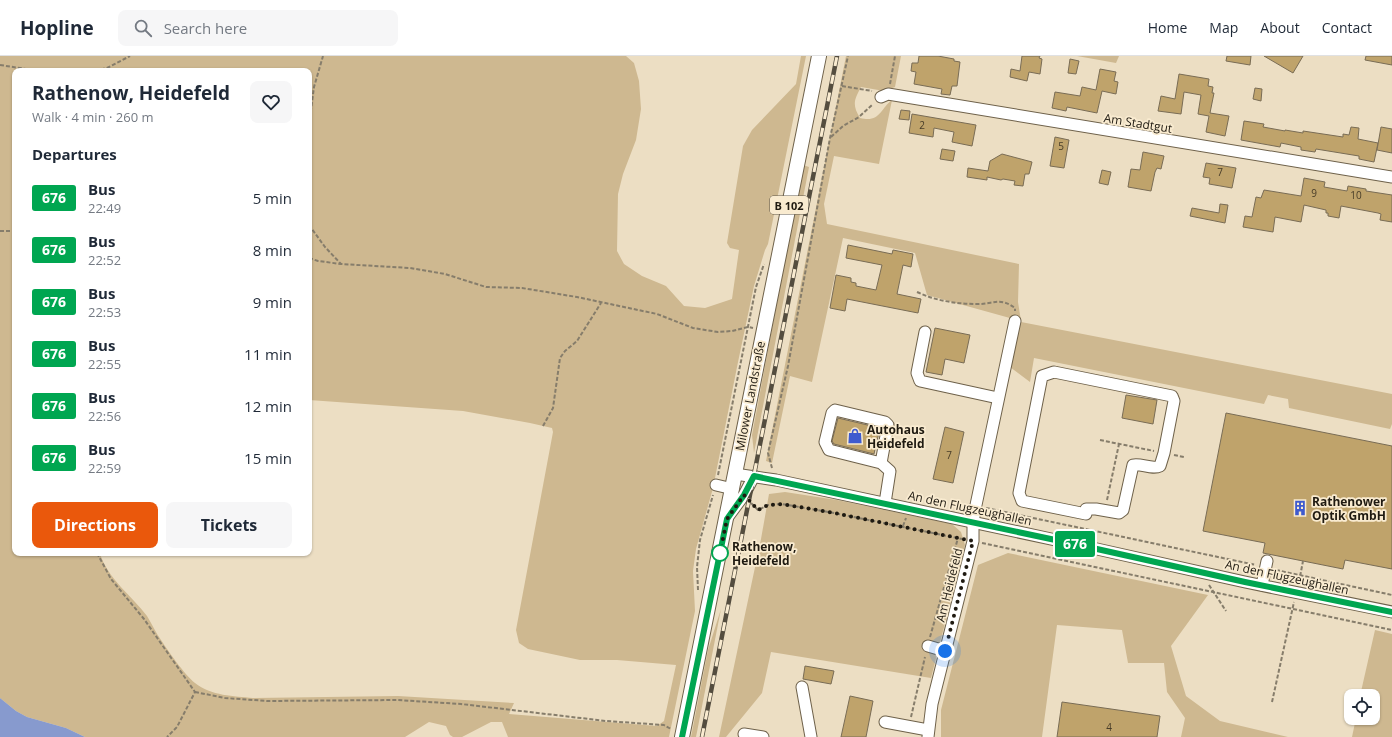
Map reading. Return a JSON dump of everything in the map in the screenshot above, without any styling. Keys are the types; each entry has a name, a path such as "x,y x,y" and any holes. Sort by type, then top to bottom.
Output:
{"main road":[{"name":"Milower Landstraße","path":"683,735 727,519 738,492 735,474 819,56"}],"street":[{"name":"Am Stadtgut","path":"884,96 1392,177"},
{"name":"Am Heidefeld","path":"928,733 932,704 973,541 973,522 976,505 1015,321"},
{"path":"925,332 917,373 920,381 998,398"},
{"path":"1054,372 1172,396 1174,401 1160,466 1157,468 1138,464 1133,465 1123,510 1119,513 1105,511 1086,512 1022,501 1019,493 1042,376 1054,372"},
{"path":"881,463 888,425 885,422 835,410 832,412 825,442 829,450 881,463 890,471 885,503"},
{"name":"An den Flugzeughallen","path":"735,474 776,480 1392,612"},
{"path":"716,485 738,492 754,476"},
{"path":"1262,585 1266,564"},
{"path":"928,646 945,651"},
{"path":"802,687 811,737"},
{"path":"885,722 928,733"},
{"path":"744,734 763,737"}],"path":[{"path":"107,68 130,56"},
{"path":"312,102 314,87 323,56"},
{"path":"776,480 768,453 788,366 830,138 848,56"},
{"path":"830,138 843,126 859,117 884,96 895,56"},
{"path":"0,65 20,68"},
{"path":"842,86 884,96"},
{"path":"312,229 325,247 341,264"},
{"path":"0,231 12,231"},
{"path":"312,259 341,264 417,269 446,274 486,287 522,288 577,297 657,314 693,328 718,332 732,331 748,327 763,331"},
{"path":"917,292 930,298 948,302 980,304 996,302 1007,303 1015,308 1015,321"},
{"path":"543,426 553,408 560,358 565,351 577,341 601,303"},
{"path":"1100,440 1184,457"},
{"path":"1105,511 1119,444"},
{"path":"738,492 758,510 768,505 782,504 842,514 1392,630"},
{"path":"976,505 1266,564 1300,575 1392,595"},
{"path":"99,556 111,579 144,619 196,692 226,698 268,700 397,700 461,704 606,721 664,725 683,735"},
{"path":"1272,702 1303,561"},
{"path":"1199,571 1226,611"},
{"path":"167,737 177,727 196,692"}],"shaded area":[{"path":"0,56 626,56 634,63 639,81 641,109 636,140 623,174 618,194 617,251 624,264 642,276 666,286 684,306 705,308 732,299 739,250 730,248 727,243 743,146 752,130 796,84 801,56 806,56 768,244 754,286 713,488 696,549 693,571 695,611 669,737 508,737 502,722 491,722 462,737 453,737 450,735 446,726 429,722 405,737 85,737 66,728 27,717 16,711 0,698"},
{"path":"846,56 901,56 895,87 884,91 861,87 857,96 855,106 857,113 860,118 867,119 876,117 892,100 879,164 834,156 824,204 827,224 1019,264 1018,302 1021,321 927,295 915,253 843,238 812,382 790,376 772,463 766,461"},
{"path":"1077,56 1119,56 1116,63"},
{"path":"803,165 809,167 754,453 752,435"},
{"path":"1021,322 1392,394 1392,424 1390,429 1289,408 1288,399 1268,395 1264,404 1034,358 1030,382 1010,367"},
{"path":"785,492 837,500 952,524 961,532 965,545 931,678 771,652 762,693 726,737 719,737 761,539 769,494"},
{"path":"1008,553 1208,595 1171,646 1186,696 1220,721 1288,737 1181,737 1185,718 1167,692 1164,663 1128,663 1122,630 1057,625 1042,737 941,737 941,710 978,565"},
{"path":"721,609 696,737 691,737 708,650"},
{"path":"1375,630 1392,634 1392,737 1352,737 1355,725 1380,725 1380,689 1362,689"}],"water":[{"path":"0,698 16,711 27,717 66,728 85,737 0,737"}],"building":[{"path":"919,56 938,56 954,59 954,61 960,62 957,86 952,86 950,95 941,94 942,89 914,84 916,72 911,71 912,63 918,63"},
{"path":"1022,56 1040,56 1039,58 1042,59 1040,74 1029,72 1027,81 1010,77 1011,69 1020,71"},
{"path":"1227,56 1251,56 1250,65 1226,61"},
{"path":"1264,56 1303,56 1293,73"},
{"path":"1366,56 1392,56 1392,65 1365,60"},
{"path":"1070,59 1079,61 1076,74 1068,73"},
{"path":"1100,69 1116,72 1114,81 1118,82 1116,94 1102,91 1097,113 1067,107 1066,111 1052,108 1055,92 1080,96 1082,87 1096,90"},
{"path":"1179,74 1209,79 1208,86 1213,87 1212,93 1214,93 1210,113 1229,116 1225,136 1206,132 1209,116 1198,114 1201,95 1184,92 1181,114 1158,111 1161,96 1175,99"},
{"path":"1255,88 1262,89 1261,101 1253,99"},
{"path":"901,110 910,111 909,120 899,119"},
{"path":"912,114 976,125 972,146 952,142 954,132 934,128 933,137 909,133"},
{"path":"1244,121 1264,124 1263,127 1285,131 1303,133 1303,131 1343,137 1343,134 1349,135 1351,127 1359,128 1358,139 1378,143 1374,162 1359,159 1359,156 1316,149 1315,152 1301,150 1301,147 1281,143 1280,147 1241,140"},
{"path":"1381,127 1392,129 1392,153 1377,150"},
{"path":"1055,137 1069,140 1064,168 1050,166"},
{"path":"942,149 955,151 953,161 940,159"},
{"path":"1143,152 1164,156 1161,169 1157,168 1155,172 1151,191 1128,187 1131,169 1140,170"},
{"path":"1002,154 1032,162 1029,174 1025,174 1023,186 1014,185 1015,181 1003,179 1001,180 987,177 987,180 967,177 968,168 988,171 990,161"},
{"path":"1206,163 1236,168 1232,188 1209,184 1210,178 1203,177"},
{"path":"1102,170 1111,172 1108,185 1099,183"},
{"path":"1304,178 1325,182 1324,187 1347,191 1348,186 1366,189 1366,191 1392,195 1392,222 1380,220 1381,214 1378,213 1341,206 1339,218 1328,216 1326,210 1304,205 1301,222 1275,217 1273,232 1243,227 1245,216 1252,217 1256,197 1261,198 1264,190 1301,196"},
{"path":"1220,204 1228,205 1225,223 1190,216 1192,208 1219,213"},
{"path":"848,245 892,254 893,250 913,254 911,267 903,265 897,294 921,299 918,313 847,299 845,311 830,308 836,275 851,278 851,282 856,283 856,286 876,290 882,265 846,258"},
{"path":"935,328 970,335 964,363 945,359 942,375 926,372"},
{"path":"1126,395 1157,400 1153,424 1122,418"},
{"name":"Rathenower Optik GmbH","path":"1226,413 1392,446 1392,569 1345,560 1343,569 1263,553 1265,543 1203,531"},
{"name":"Autohaus Heidefeld","path":"838,418 880,428 874,454 834,444 832,441"},
{"path":"945,427 964,432 953,483 933,479"},
{"path":"805,666 834,671 831,684 803,679"},
{"path":"850,696 873,701 866,737 841,737"},
{"path":"1062,702 1160,716 1157,737 1057,737"}],"railway":[{"path":"702,737 837,56"}],"bus line":[{"name":"676","path":"682,737 727,519 744,495 754,476 1245,582 1392,612"}],"place":[{"name":"Autohaus Heidefeld","path":"855,436"},
{"name":"Rathenower Optik GmbH","path":"1300,508"},
{"name":"Rathenow, Heidefeld","path":"720,553"}],"route":[{"path":"720,553 727,519 744,495 758,510 768,505 782,504 902,526 973,541 945,651"}]}
